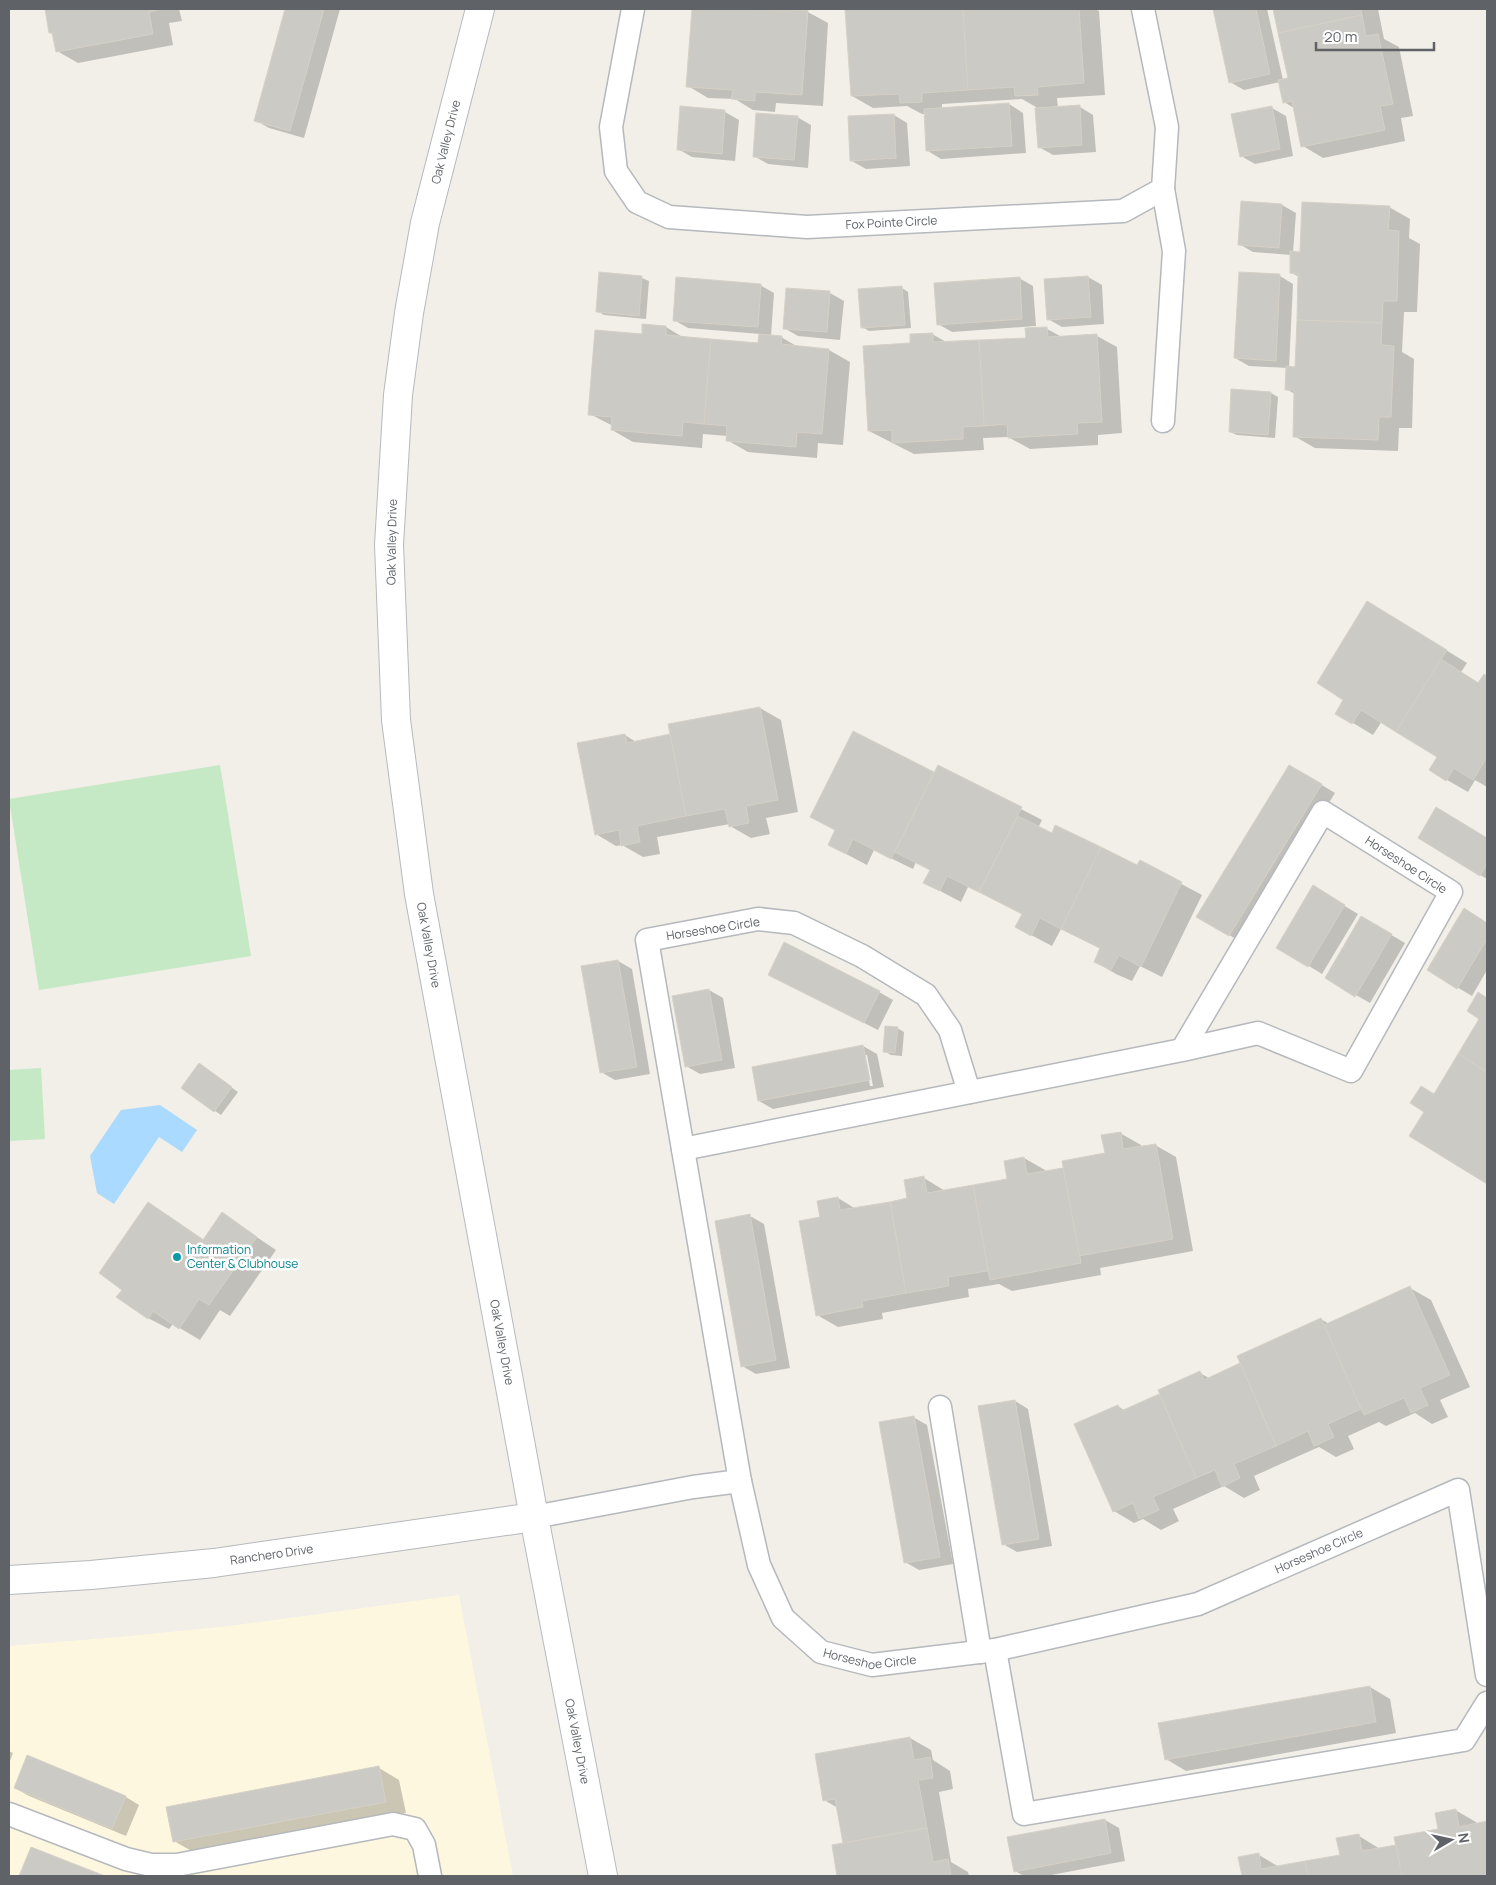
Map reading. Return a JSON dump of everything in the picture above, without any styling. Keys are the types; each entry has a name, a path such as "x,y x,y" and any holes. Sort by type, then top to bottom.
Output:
{"street":[{"name":"Oak Valley Drive","path":"480,9 425,223 409,313 398,395 389,545 396,720 419,894 534,1517 603,1876"},
{"name":"Ranchero Drive","path":"9,1580 91,1575 214,1563 534,1517"}],"lane":[{"name":"Fox Pointe Circle","path":"633,9 611,127 616,171 637,202 669,217 807,227 1123,211 1163,189"},
{"path":"1143,9 1167,126 1163,189 1174,251 1163,421"},
{"name":"Horseshoe Circle","path":"683,1149 1182,1050 1258,1032 1351,1071 1451,892 1324,812 1182,1050"},
{"name":"Horseshoe Circle","path":"969,1092 950,1030 926,995 862,956 803,927 794,923 758,920 647,940 740,1480 759,1566 783,1618 820,1652 872,1665 988,1651 1198,1604 1458,1490 1487,1675"},
{"path":"940,1406 988,1651 1024,1814 1464,1740 1487,1703"},
{"path":"534,1517 740,1480"},
{"path":"9,1814 126,1860 151,1865 177,1865 393,1824 414,1829 424,1845 430,1876"}],"shaded area":[{"path":"459,1595 513,1876 9,1876 9,1646 229,1626"}],"green space":[{"path":"220,765 251,956 39,990 9,799"},
{"path":"41,1068 45,1139 9,1141 9,1070"}],"water":[{"path":"160,1105 197,1130 182,1152 159,1137 114,1204 97,1193 90,1156 121,1110"}],"building":[{"path":"45,9 161,9 149,12 153,34 56,52 52,33 49,33"},
{"path":"285,9 324,9 290,131 254,121"},
{"path":"692,9 808,10 802,95 755,92 755,101 731,99 733,90 686,87"},
{"path":"845,9 963,9 968,90 922,93 922,102 900,103 899,94 851,96"},
{"path":"963,9 1079,9 1084,83 1037,87 1038,95 1015,96 1014,87 968,90"},
{"path":"1213,9 1256,9 1270,74 1229,83"},
{"path":"1273,9 1361,9 1362,15 1278,33"},
{"path":"1362,15 1366,36 1378,34 1393,104 1380,106 1385,130 1301,147 1292,101 1283,103 1278,80 1288,78 1278,33"},
{"path":"1009,103 1012,146 926,151 924,109"},
{"path":"1080,105 1082,145 1038,148 1035,108"},
{"path":"680,106 725,110 722,154 677,150"},
{"path":"1272,106 1280,149 1240,157 1231,114"},
{"path":"756,113 798,116 794,160 753,157"},
{"path":"894,114 896,158 850,161 848,116"},
{"path":"1241,201 1282,204 1279,248 1238,245"},
{"path":"1302,202 1390,206 1388,230 1399,231 1397,301 1383,301 1382,323 1297,320 1298,274 1290,273 1290,251 1300,252"},
{"path":"599,272 642,276 639,316 596,312"},
{"path":"1239,272 1280,274 1276,361 1234,358"},
{"path":"1088,276 1091,317 1047,320 1044,279"},
{"path":"676,277 761,284 758,327 673,321"},
{"path":"1020,277 1022,319 937,325 934,283"},
{"path":"902,286 905,325 861,328 858,289"},
{"path":"786,288 830,291 827,332 783,329"},
{"path":"1297,320 1382,323 1381,345 1394,346 1391,417 1379,417 1378,440 1293,437 1294,390 1285,390 1286,366 1295,367"},
{"path":"642,324 666,326 666,335 711,339 704,424 683,422 682,436 611,430 612,417 588,415 595,330 642,334"},
{"path":"1047,327 1048,337 1097,334 1102,422 1077,423 1078,434 1008,438 1007,424 984,426 979,340 1026,338 1025,328"},
{"path":"933,333 933,342 979,340 984,426 963,427 963,439 892,443 892,430 868,431 863,346 910,343 910,334"},
{"path":"759,334 782,336 781,344 829,349 822,434 797,432 796,447 726,441 727,426 704,424 711,339 758,343"},
{"path":"1231,389 1271,392 1268,435 1229,432"},
{"path":"1367,601 1447,650 1396,732 1361,710 1352,724 1335,714 1343,700 1317,683"},
{"path":"1441,659 1478,683 1484,674 1487,676 1487,757 1473,780 1454,768 1446,781 1429,770 1437,757 1396,732"},
{"path":"760,707 778,800 746,806 749,823 729,827 725,809 686,816 668,724"},
{"path":"853,731 934,772 891,859 853,839 846,854 828,845 835,830 810,817"},
{"path":"625,734 627,743 670,734 686,816 637,826 640,842 621,846 619,830 595,835 577,743"},
{"path":"938,765 1022,807 979,892 947,876 940,891 923,883 930,870 895,852"},
{"path":"1289,765 1322,784 1229,936 1196,917"},
{"path":"1436,807 1487,838 1487,864 1480,876 1418,838"},
{"path":"1018,816 1052,833 1055,825 1101,847 1061,929 1040,918 1031,936 1015,927 1022,914 979,892"},
{"path":"1101,847 1137,865 1140,860 1182,882 1141,967 1119,955 1111,970 1094,962 1100,948 1061,929"},
{"path":"1313,885 1345,905 1308,967 1276,948"},
{"path":"1464,908 1487,923 1487,939 1457,989 1427,970"},
{"path":"1361,916 1392,934 1355,997 1325,978"},
{"path":"784,942 880,991 864,1023 768,975"},
{"path":"618,960 637,1067 600,1073 581,966"},
{"path":"709,989 722,1060 685,1067 672,996"},
{"path":"1478,992 1487,998 1487,1072 1458,1054 1479,1019 1467,1011"},
{"path":"885,1026 898,1027 895,1053 883,1052"},
{"path":"863,1045 870,1080 758,1101 752,1067"},
{"path":"1458,1054 1487,1072 1487,1184 1409,1136 1424,1112 1410,1103 1421,1086 1434,1094"},
{"path":"199,1063 232,1087 214,1112 181,1088"},
{"path":"1121,1132 1123,1149 1156,1144 1173,1239 1079,1256 1062,1161 1105,1153 1101,1135"},
{"path":"1024,1157 1027,1174 1063,1168 1081,1263 990,1280 973,1185 1007,1179 1004,1161"},
{"path":"924,1176 927,1193 973,1185 988,1271 948,1277 949,1286 906,1293 890,1202 907,1198 904,1180"},
{"path":"838,1197 840,1210 890,1202 906,1293 862,1301 863,1307 816,1316 799,1221 820,1217 817,1201"},
{"name":"Information Center & Clubhouse","path":"148,1202 203,1240 222,1212 257,1237 209,1305 199,1299 179,1329 153,1311 148,1319 116,1297 122,1290 99,1273"},
{"path":"750,1214 776,1360 741,1367 715,1221"},
{"path":"1410,1286 1450,1375 1420,1388 1428,1405 1411,1413 1404,1398 1364,1415 1324,1325"},
{"path":"1321,1318 1361,1409 1328,1424 1334,1437 1314,1446 1308,1431 1276,1446 1237,1356"},
{"path":"1240,1363 1276,1446 1234,1464 1240,1478 1222,1487 1215,1470 1196,1478 1158,1390 1200,1371 1204,1380"},
{"path":"1159,1394 1196,1478 1153,1497 1159,1510 1139,1519 1133,1503 1113,1512 1074,1424 1118,1405 1121,1411"},
{"path":"1015,1400 1039,1539 1002,1545 978,1406"},
{"path":"914,1416 940,1557 904,1563 879,1422"},
{"path":"1370,1686 1376,1722 1165,1760 1158,1723"},
{"path":"910,1737 914,1760 930,1757 933,1778 918,1780 927,1828 843,1843 835,1799 823,1801 815,1754"},
{"path":"27,1755 126,1796 112,1829 14,1788"},
{"path":"379,1766 386,1802 173,1842 166,1807"},
{"path":"1456,1809 1459,1827 1487,1821 1487,1876 1402,1876 1394,1837 1438,1829 1435,1813"},
{"path":"1105,1819 1111,1853 1014,1872 1007,1837"},
{"path":"927,1828 933,1862 948,1859 951,1876 837,1876 832,1845"},
{"path":"1359,1834 1362,1851 1396,1845 1402,1876 1308,1876 1305,1861 1340,1855 1336,1838"},
{"path":"31,1847 105,1876 19,1876"},
{"path":"1259,1853 1261,1869 1305,1861 1308,1876 1242,1876 1238,1857"}],"place":[{"name":"Information Center & Clubhouse","path":"177,1257"}]}
